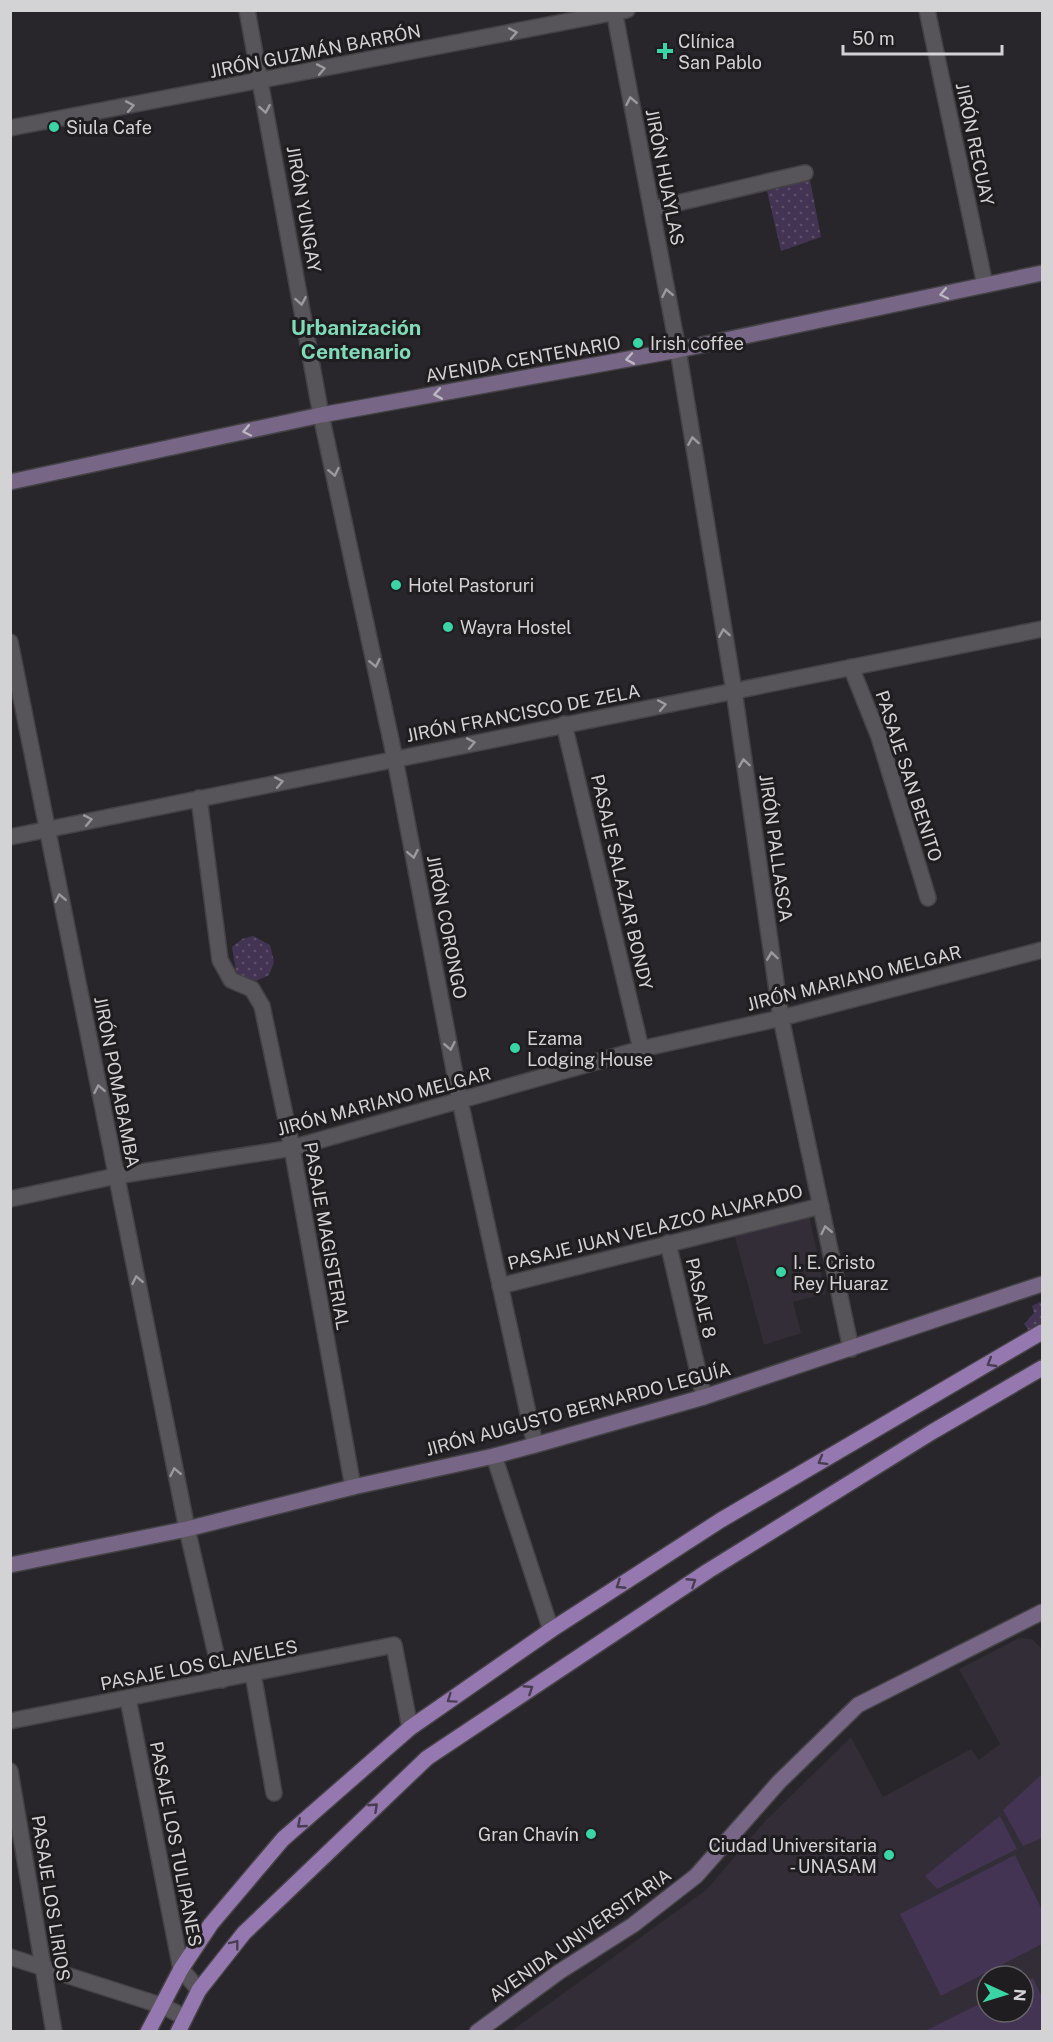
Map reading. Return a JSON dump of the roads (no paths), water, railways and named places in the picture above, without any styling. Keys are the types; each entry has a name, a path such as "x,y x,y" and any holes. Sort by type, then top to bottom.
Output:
{"main road":[{"name":"AVENIDA CENTENARIO","path":"10,482 321,415 678,350 1042,273"},
{"name":"JIRÓN AUGUSTO BERNARDO LEGUÍA","path":"10,1565 187,1529 353,1487 535,1445 704,1396 1042,1284"},
{"path":"148,2031 181,1969 211,1924 283,1839 410,1728 551,1630 721,1520 1042,1333"},
{"path":"181,2024 199,1990 244,1933 350,1829 432,1754 708,1571 932,1432 1042,1368"},
{"name":"AVENIDA UNIVERSITARIA","path":"477,2031 559,1972 633,1925 696,1876 779,1782 858,1705 1042,1612"}],"street":[{"name":"JIRÓN YUNGAY","path":"247,10 321,415"},
{"name":"JIRÓN RECUAY","path":"927,10 985,285"},
{"name":"JIRÓN GUZMÁN BARRÓN","path":"10,128 619,11"},
{"name":"JIRÓN HUAYLAS","path":"619,11 678,350"},
{"path":"652,209 805,172"},
{"name":"JIRÓN PALLASCA","path":"678,350 734,691 781,1018 851,1349"},
{"name":"JIRÓN CORONGO","path":"321,415 395,759 460,1101 535,1445"},
{"name":"JIRÓN FRANCISCO DE ZELA","path":"10,837 1042,629"},
{"name":"JIRÓN POMABAMBA","path":"10,642 187,1529 222,1680"},
{"name":"PASAJE SAN BENITO","path":"851,667 879,737 928,898"},
{"name":"PASAJE SALAZAR BONDY","path":"564,724 641,1049"},
{"name":"PASAJE MAGISTERIAL","path":"199,798 220,960 231,980 252,989 262,1006 292,1148 353,1487"},
{"name":"JIRÓN MARIANO MELGAR","path":"10,1199 116,1176 292,1148 641,1049 781,1018 1042,950"},
{"name":"PASAJE JUAN VELAZCO ALVARADO","path":"500,1286 821,1206"},
{"name":"PASAJE 8","path":"668,1243 704,1396"},
{"path":"494,1456 551,1630"},
{"name":"PASAJE LOS CLAVELES","path":"10,1721 394,1645 410,1728"},
{"path":"253,1674 274,1792"},
{"name":"PASAJE LOS TULIPANES","path":"128,1699 181,1969 199,1990"},
{"name":"PASAJE LOS LIRIOS","path":"10,1771 54,2031"},
{"path":"10,1957 163,2006 181,2024"}],"place":[{"name":"Clínica San Pablo","path":"665,51"},
{"name":"Siula Cafe","path":"54,127"},
{"name":"Irish coffee","path":"638,343"},
{"name":"Hotel Pastoruri","path":"396,585"},
{"name":"Wayra Hostel","path":"448,627"},
{"name":"Ezama Lodging House","path":"515,1048"},
{"name":"I. E. Cristo Rey Huaraz","path":"781,1272"},
{"name":"Gran Chavín","path":"591,1834"},
{"name":"Ciudad Universitaria - UNASAM","path":"889,1855"}],"district":[{"name":"Urbanización Centenario","path":"356,339"}]}
